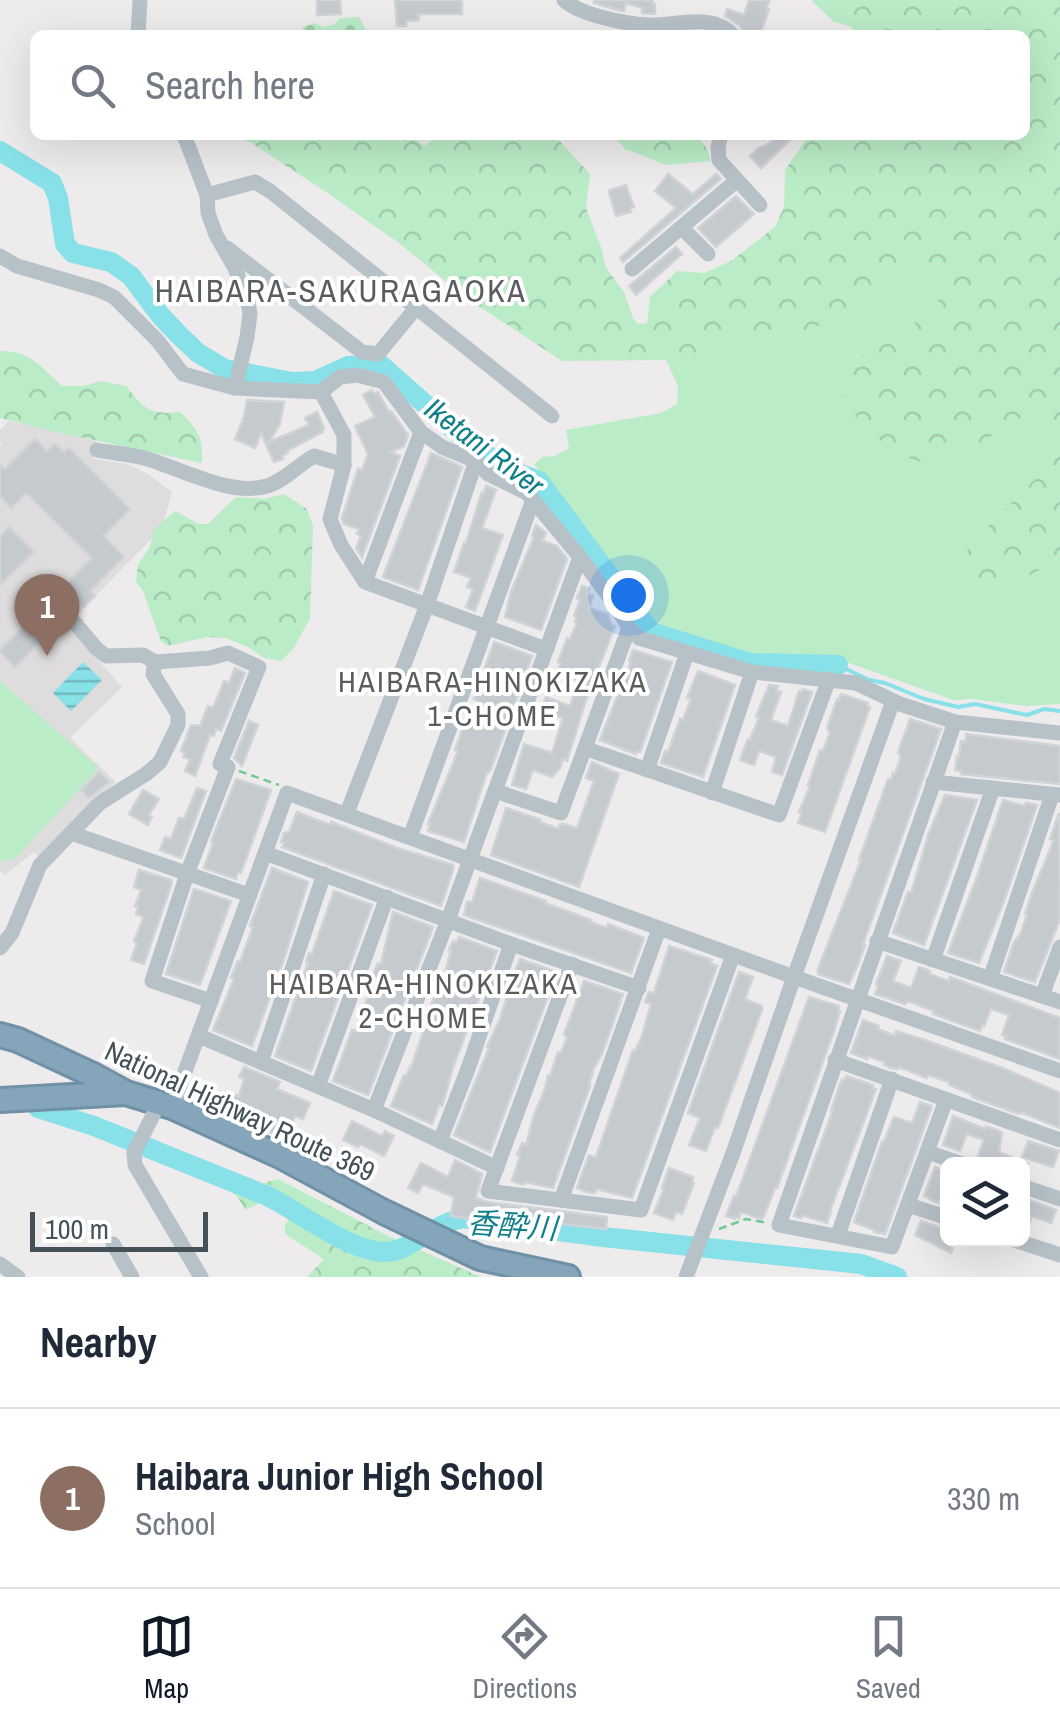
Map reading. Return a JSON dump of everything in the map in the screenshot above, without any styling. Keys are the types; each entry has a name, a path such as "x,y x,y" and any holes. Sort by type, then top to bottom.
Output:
{"highway":[{"name":"National Highway Route 369","path":"9,1037 126,1093 166,1105 280,1156 480,1258 568,1277"},
{"path":"0,1100 126,1093"}],"street":[{"path":"138,30 140,0"},
{"path":"564,0 573,8 627,22 704,22 720,24 727,30"},
{"path":"186,140 206,194 208,213 248,302 248,337 235,388"},
{"path":"720,140 718,160 760,206"},
{"path":"632,269 736,181"},
{"path":"206,194 256,182 552,416"},
{"path":"682,228 708,254"},
{"path":"223,245 362,352 378,354 416,308"},
{"path":"0,256 17,266 114,297 183,374 235,388 321,392 340,376 357,375 384,382 421,432 442,448 476,461 488,474 528,493 639,638 752,672 856,683 893,701 955,722 1060,733"},
{"path":"321,392 344,435 344,466 330,519 364,582 546,649"},
{"path":"364,582 421,432"},
{"path":"97,450 144,458 250,489 276,482 314,456 344,466"},
{"path":"347,814 427,604 476,461"},
{"path":"410,838 533,500"},
{"path":"374,1110 448,920 580,557"},
{"path":"75,623 103,655 143,655 156,662 228,654 259,667 220,764 228,767 152,980 211,1001"},
{"path":"494,791 562,813 629,628"},
{"path":"648,770 687,654"},
{"path":"0,948 12,933 40,865 100,803 160,762 178,725 178,714 153,674 156,662"},
{"path":"712,793 752,672"},
{"path":"586,750 780,815 828,678"},
{"path":"688,1271 893,701"},
{"path":"946,1100 892,1248 780,1224 955,722"},
{"path":"933,782 1056,795 990,979"},
{"path":"933,960 993,788"},
{"path":"201,1277 135,1165 134,1153 146,1128 166,1105 200,1036 286,793 1060,1071"},
{"path":"71,833 249,895"},
{"path":"265,852 639,988"},
{"path":"260,1062 324,874"},
{"path":"318,1086 387,898"},
{"path":"562,1200 659,928"},
{"path":"877,941 1060,1002"},
{"path":"440,1141 512,944"},
{"path":"1042,996 1060,947"},
{"path":"572,964 488,1190 642,1210 733,956"},
{"path":"0,1022 9,1037"},
{"path":"200,1036 498,1168"},
{"path":"835,1060 1060,1140"},
{"path":"838,1235 892,1079"},
{"path":"927,1152 942,1157"},
{"path":"1030,1189 1060,1199"},
{"path":"908,1205 940,1215"},
{"path":"113,1244 132,1277"},
{"path":"1030,1245 1060,1254"},
{"path":"0,1264 18,1277"}],"path":[{"path":"228,767 284,788 286,793"},
{"path":"706,1228 723,1230 746,1219 780,1224"}],"shaded area":[{"path":"9,421 96,441 94,459 127,464 172,492 162,528 67,625 122,687 70,738 116,782 40,857 34,852 5,875 0,871 0,430"}],"green space":[{"path":"811,0 1060,0 1060,555 1004,589 969,591 961,575 964,556 976,538 1043,471 1053,457 1054,439 1041,425 1023,417 952,459 931,464 905,456 868,430 851,411 845,393 842,373 848,365 910,327 942,295 953,277 941,264 924,263 812,330 731,340 714,338 701,350 666,360 562,361 465,297 399,243 323,190 242,140 416,140 424,146 432,140 559,140 590,174 586,208 606,268 624,292 633,318 638,324 647,323 650,297 677,271 704,273 731,261 775,227 784,207 785,170 806,140 1030,140 1030,30 854,30 834,22"},
{"path":"359,17 366,30 301,30 315,23 323,27 335,24 340,18"},
{"path":"617,140 701,140 711,161 666,165 625,149"},
{"path":"924,263 941,264 953,277 942,296 900,335 854,357 1006,425 1024,417 1041,425 1054,439 1053,456 1043,471 976,538 1004,589 1060,555 1060,704 1026,706 953,700 835,658 750,657 654,625 640,613 534,464 544,456 553,457 569,448 566,430 661,413 677,404 678,386 666,360 692,353 714,338 731,340 812,330"},
{"path":"0,351 28,357 62,386 101,381 126,386 148,409 180,412 198,435 202,463 0,418"},
{"path":"284,494 307,509 313,526 310,618 294,648 281,661 264,658 226,638 207,637 168,646 161,641 136,582 138,564 150,547 154,529 175,511 199,524 208,524 236,497 264,499"},
{"path":"0,681 99,768 14,860 0,861"},
{"path":"278,1179 386,1235 481,1277 307,1277 324,1259 285,1234 285,1225 296,1208 279,1193 246,1210 233,1191"}],"water":[{"path":"83,662 102,680 71,711 53,693"}],"building":[{"path":"317,0 340,0 341,14 317,15"},
{"path":"395,0 462,0 462,14 418,14 419,20 397,26"},
{"path":"594,0 653,0 655,14 642,13 642,8 626,3 624,11 618,10"},
{"path":"749,0 770,0 762,30 742,30 725,16 727,9 744,15"},
{"path":"774,140 790,140 761,168 750,156"},
{"path":"668,174 693,194 716,174 721,179 623,262 620,258 676,208 655,191"},
{"path":"626,185 634,207 631,212 616,216 609,192"},
{"path":"736,196 754,214 716,247 698,228"},
{"path":"676,247 682,254 636,295 629,286"},
{"path":"372,390 378,392 408,435 404,446 390,452 400,456 362,557 356,548 361,536 357,534 359,529 344,524 342,518 358,469 362,470 368,454 355,426 375,417 363,395"},
{"path":"247,400 284,402 280,424 269,442 309,425 305,418 317,412 323,432 274,462 261,433 255,448 235,439"},
{"path":"35,439 47,451 55,444 64,452 69,448 130,509 103,536 124,557 90,591 95,596 84,607 79,603 15,667 0,650 92,558 26,493 11,508 0,497 0,465 5,469"},
{"path":"431,453 462,467 418,590 383,577"},
{"path":"486,486 496,490 482,528 503,535 475,611 466,607 473,589 467,587 471,578 454,572"},
{"path":"536,525 546,533 542,541 557,546 567,559 541,630 505,617"},
{"path":"9,527 34,552 0,585 0,537"},
{"path":"582,586 589,588 588,594 593,596 589,608 608,614 615,626 567,761 563,759 552,777 533,770 526,789 512,785 524,744 552,753 563,718 541,710 546,697 570,706 579,681 557,672 567,638 570,639 577,623 574,616"},
{"path":"494,642 532,656 464,842 428,831 428,824 458,751 455,750 465,722 471,717"},
{"path":"633,650 672,662 636,754 600,740"},
{"path":"235,668 245,673 221,731 216,729 214,736 210,735 195,776 185,771 190,759 183,757 185,753 181,751 191,725 200,726 208,706 213,708 224,681 229,683"},
{"path":"698,671 735,685 703,777 661,763 680,719 683,720"},
{"path":"769,685 778,686 776,691 781,692 771,720 788,726 799,691 812,692 782,775 772,772 776,757 759,751 754,765 740,760"},
{"path":"841,694 870,707 825,832 798,823 802,813 799,812"},
{"path":"910,719 941,729 849,984 818,974 818,969 888,779 895,774"},
{"path":"249,721 258,725 242,766 234,758"},
{"path":"966,734 1060,746 1060,784 961,774 955,770"},
{"path":"592,762 619,774 579,887 491,855 506,808 558,829 560,824 577,828 594,781 586,778"},
{"path":"99,772 109,782 89,798 81,790"},
{"path":"236,779 271,790 236,879 204,868"},
{"path":"197,788 206,791 181,858 160,850 165,837 171,839 179,818 184,819"},
{"path":"143,790 159,799 148,825 129,814"},
{"path":"945,795 977,800 924,945 893,933"},
{"path":"1003,800 1037,805 979,963 948,953"},
{"path":"297,812 453,865 441,906 282,847 284,833 289,832"},
{"path":"1059,813 1060,919 1035,982 1004,972 1054,840 1050,839"},
{"path":"272,868 308,882 252,1046 213,1030"},
{"path":"139,870 172,883 144,964 131,960 144,917 136,914 135,906 141,890 134,887"},
{"path":"480,878 546,901 590,922 607,928 608,924 644,938 631,973 464,915"},
{"path":"194,889 231,901 200,985 166,974"},
{"path":"334,891 372,905 311,1071 275,1056"},
{"path":"393,912 433,927 368,1095 333,1081 378,963 381,964"},
{"path":"459,937 497,951 442,1106 439,1105 432,1124 391,1106 411,1068 449,950"},
{"path":"669,946 712,960 710,963 717,966 632,1198 597,1189 595,1193 586,1192 577,1188 589,1155 596,1157 633,1050 642,1036 651,1004 645,1002 649,992 654,993"},
{"path":"887,956 901,961 893,981 911,988 919,967 930,971 929,974 949,981 950,977 1060,1018 1060,1059 1005,1039 1002,1035 1009,1015 991,1009 980,1031 908,1001 905,1004 875,994"},
{"path":"520,959 557,972 490,1152 454,1135"},
{"path":"739,972 753,977 745,999 762,1006 762,1010 706,1151 689,1145 700,1118 688,1113"},
{"path":"584,981 623,994 602,1054 553,1188 512,1181 520,1156 517,1155 522,1143 526,1145"},
{"path":"809,997 839,1006 840,1011 777,1188 761,1219 741,1212 739,1218 726,1216 736,1197"},
{"path":"863,1020 895,1036 896,1031 925,1040 1056,1091 1060,1094 1060,1128 972,1097 949,1082 891,1068 885,1062 851,1053"},
{"path":"244,1067 280,1082 277,1089 310,1103 303,1119 295,1116 284,1139 246,1124 248,1118 219,1112 225,1092 239,1096 244,1079 239,1077"},
{"path":"846,1076 876,1089 827,1223 794,1216 842,1079"},
{"path":"920,1102 932,1106 885,1234 874,1232 854,1222 882,1142 894,1117 912,1123"},
{"path":"953,1116 998,1130 1002,1133 999,1152 1012,1157 978,1157 984,1140 967,1134 960,1151 943,1145"},
{"path":"352,1121 382,1136 385,1131 394,1136 384,1156 343,1140"},
{"path":"1028,1141 1059,1151 1053,1167 1022,1157"},
{"path":"455,1160 482,1174 476,1198 607,1217 606,1229 495,1216 451,1216 454,1197 423,1184 418,1193 408,1188 421,1163 448,1177"},
{"path":"935,1167 940,1169 938,1203 924,1196"},
{"path":"669,1168 693,1177 694,1183 682,1214 676,1212 673,1220 654,1213"},
{"path":"1030,1200 1056,1210 1051,1223 1032,1216 1030,1221"},
{"path":"921,1221 940,1227 940,1247 953,1247 951,1253 915,1235"}],"waterway":[{"name":"Iketani River","path":"0,151 52,183 65,244 73,253 111,262 131,276 160,315 198,353 225,369 292,382 315,381 348,366 381,365 503,467 539,481 651,632 750,663 838,665"},
{"path":"838,665 869,680 958,707 975,704 1027,715 1044,709 1060,711"},
{"name":"香酔川","path":"38,1108 94,1126 265,1195 332,1234 368,1249 400,1249 463,1218 861,1264 897,1277"}],"place":[{"name":"Haibara Junior High School","path":"47,656"}],"district":[{"name":"HAIBARA-SAKURAGAOKA","path":"341,291"},
{"name":"HAIBARA-HINOKIZAKA 1-CHOME","path":"493,699"},
{"name":"HAIBARA-HINOKIZAKA 2-CHOME","path":"424,1001"}]}
